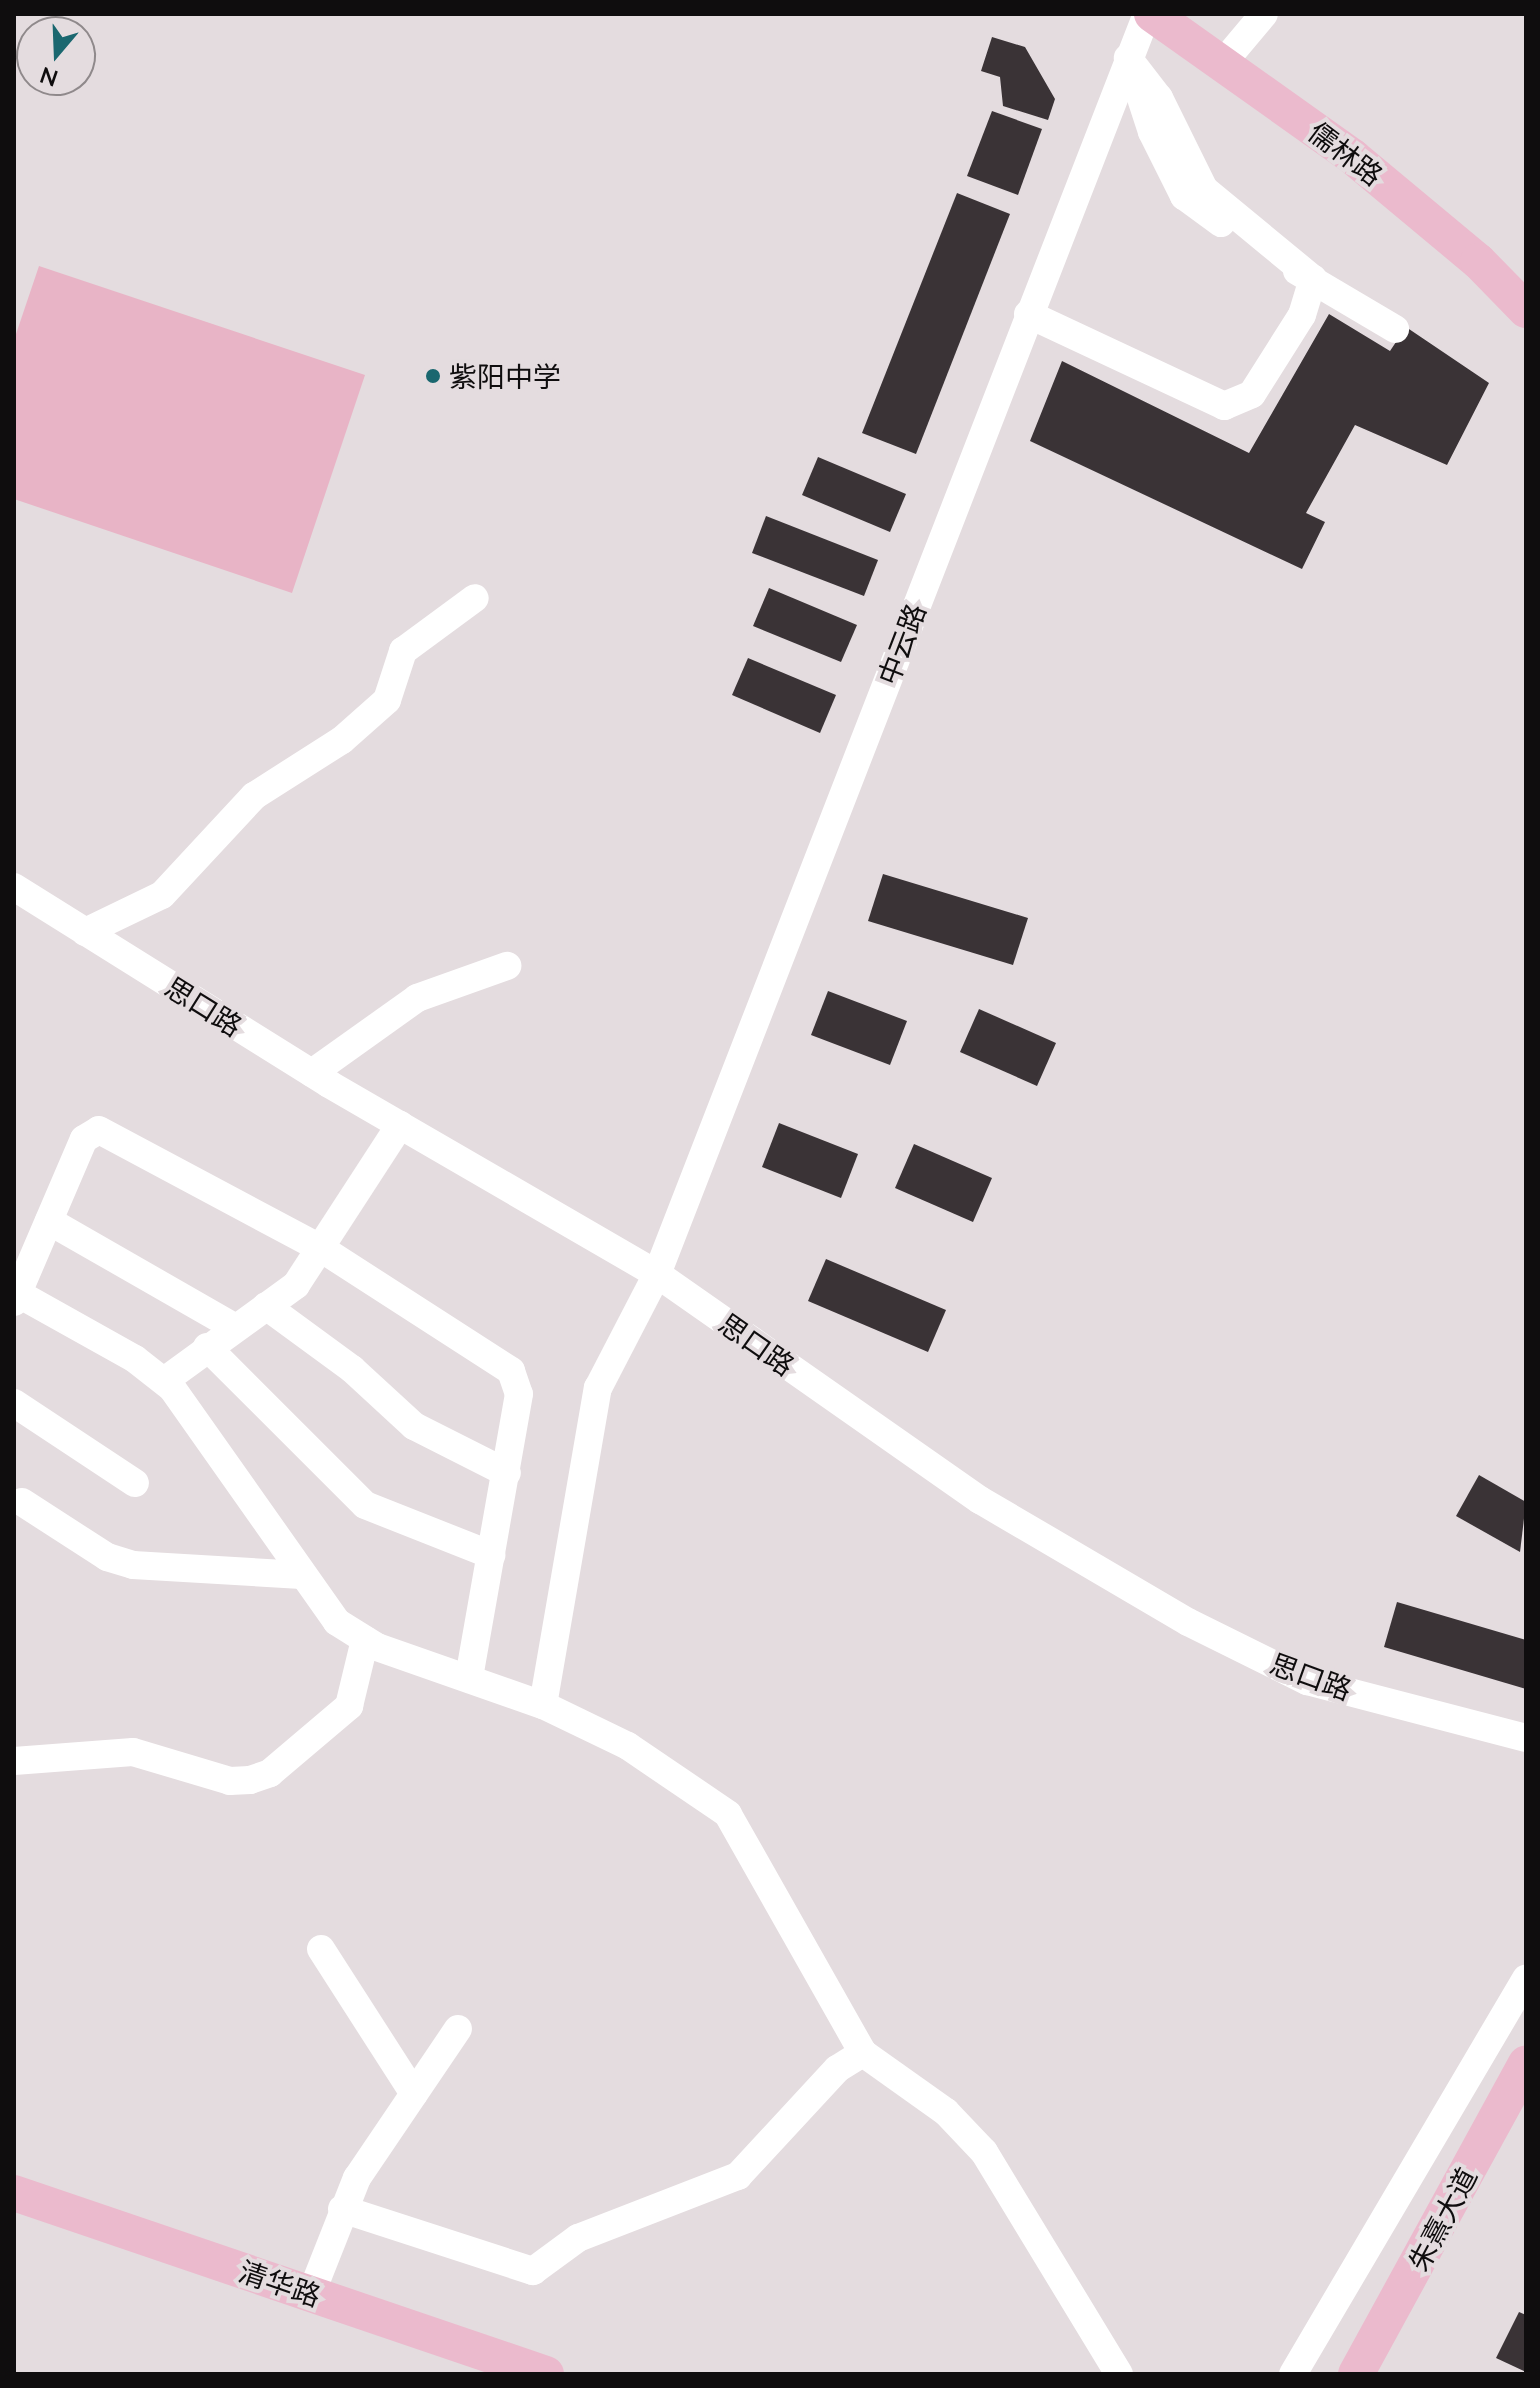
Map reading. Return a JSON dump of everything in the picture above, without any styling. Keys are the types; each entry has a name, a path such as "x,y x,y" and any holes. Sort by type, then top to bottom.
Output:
{"main road":[{"name":"儒林路","path":"1149,14 1353,157 1524,303"},
{"name":"朱熹大道","path":"1356,2374 1526,2063"},
{"name":"清华路","path":"14,2193 546,2374"}],"street":[{"name":"中云路","path":"543,1705 598,1388 657,1274 1028,314 1128,58 1149,14"},
{"path":"1222,64 1264,14"},
{"path":"1128,58 1152,132 1184,196 1395,329"},
{"path":"1028,314 1224,406 1252,394 1302,315 1313,279"},
{"path":"85,932 162,895 254,796 342,740 387,700 403,651 475,598"},
{"name":"思口路","path":"14,887 312,1073 657,1274 980,1500 1188,1622 1307,1681 1526,1738"},
{"path":"312,1073 417,998 507,966"},
{"path":"164,1381 234,1327 296,1285 400,1125"},
{"path":"469,1679 519,1394 511,1371 322,1249 99,1130 84,1139 15,1297 164,1381 337,1622 365,1640 469,1679 543,1705 628,1746 728,1814 863,2053 946,2112 984,2152 1119,2374"},
{"path":"49,1221 234,1327"},
{"path":"266,1306 352,1369 414,1426 507,1473"},
{"path":"207,1347 365,1505 491,1555"},
{"path":"14,1403 135,1483"},
{"path":"22,1502 107,1557 133,1565 302,1575"},
{"path":"14,1761 133,1752 230,1781 250,1780 270,1773 349,1706 365,1640"},
{"path":"321,1949 414,2094"},
{"path":"1293,2374 1526,1979"},
{"path":"311,2294 342,2209 458,2029"},
{"path":"342,2209 533,2271 578,2238 738,2176 837,2069 863,2053"}],"shaded area":[{"path":"39,266 365,375 292,593 14,499 14,340"}],"building":[{"path":"992,37 1025,47 1055,99 1048,120 1003,106 1000,77 981,71"},
{"path":"992,111 1042,129 1018,195 967,176"},
{"path":"957,193 1010,214 916,454 862,433"},
{"path":"1329,314 1390,351 1406,327 1489,383 1447,465 1355,425 1306,513 1325,522 1302,569 1030,441 1062,361 1249,453"},
{"path":"818,457 906,494 890,532 802,495"},
{"path":"766,516 878,560 864,596 752,553"},
{"path":"769,588 857,625 841,662 753,626"},
{"path":"748,658 836,695 820,733 732,695"},
{"path":"883,874 1028,918 1013,965 868,921"},
{"path":"828,991 907,1021 890,1065 811,1035"},
{"path":"979,1009 1056,1043 1037,1086 960,1052"},
{"path":"779,1123 858,1154 841,1198 762,1167"},
{"path":"914,1144 992,1178 973,1222 895,1188"},
{"path":"826,1259 946,1310 928,1352 808,1301"},
{"path":"1479,1475 1526,1502 1520,1552 1456,1516"},
{"path":"1397,1602 1526,1640 1526,1689 1384,1647"},
{"path":"1519,2312 1526,2315 1526,2372 1496,2358"}],"place":[{"name":"紫阳中学","path":"433,376"}]}
